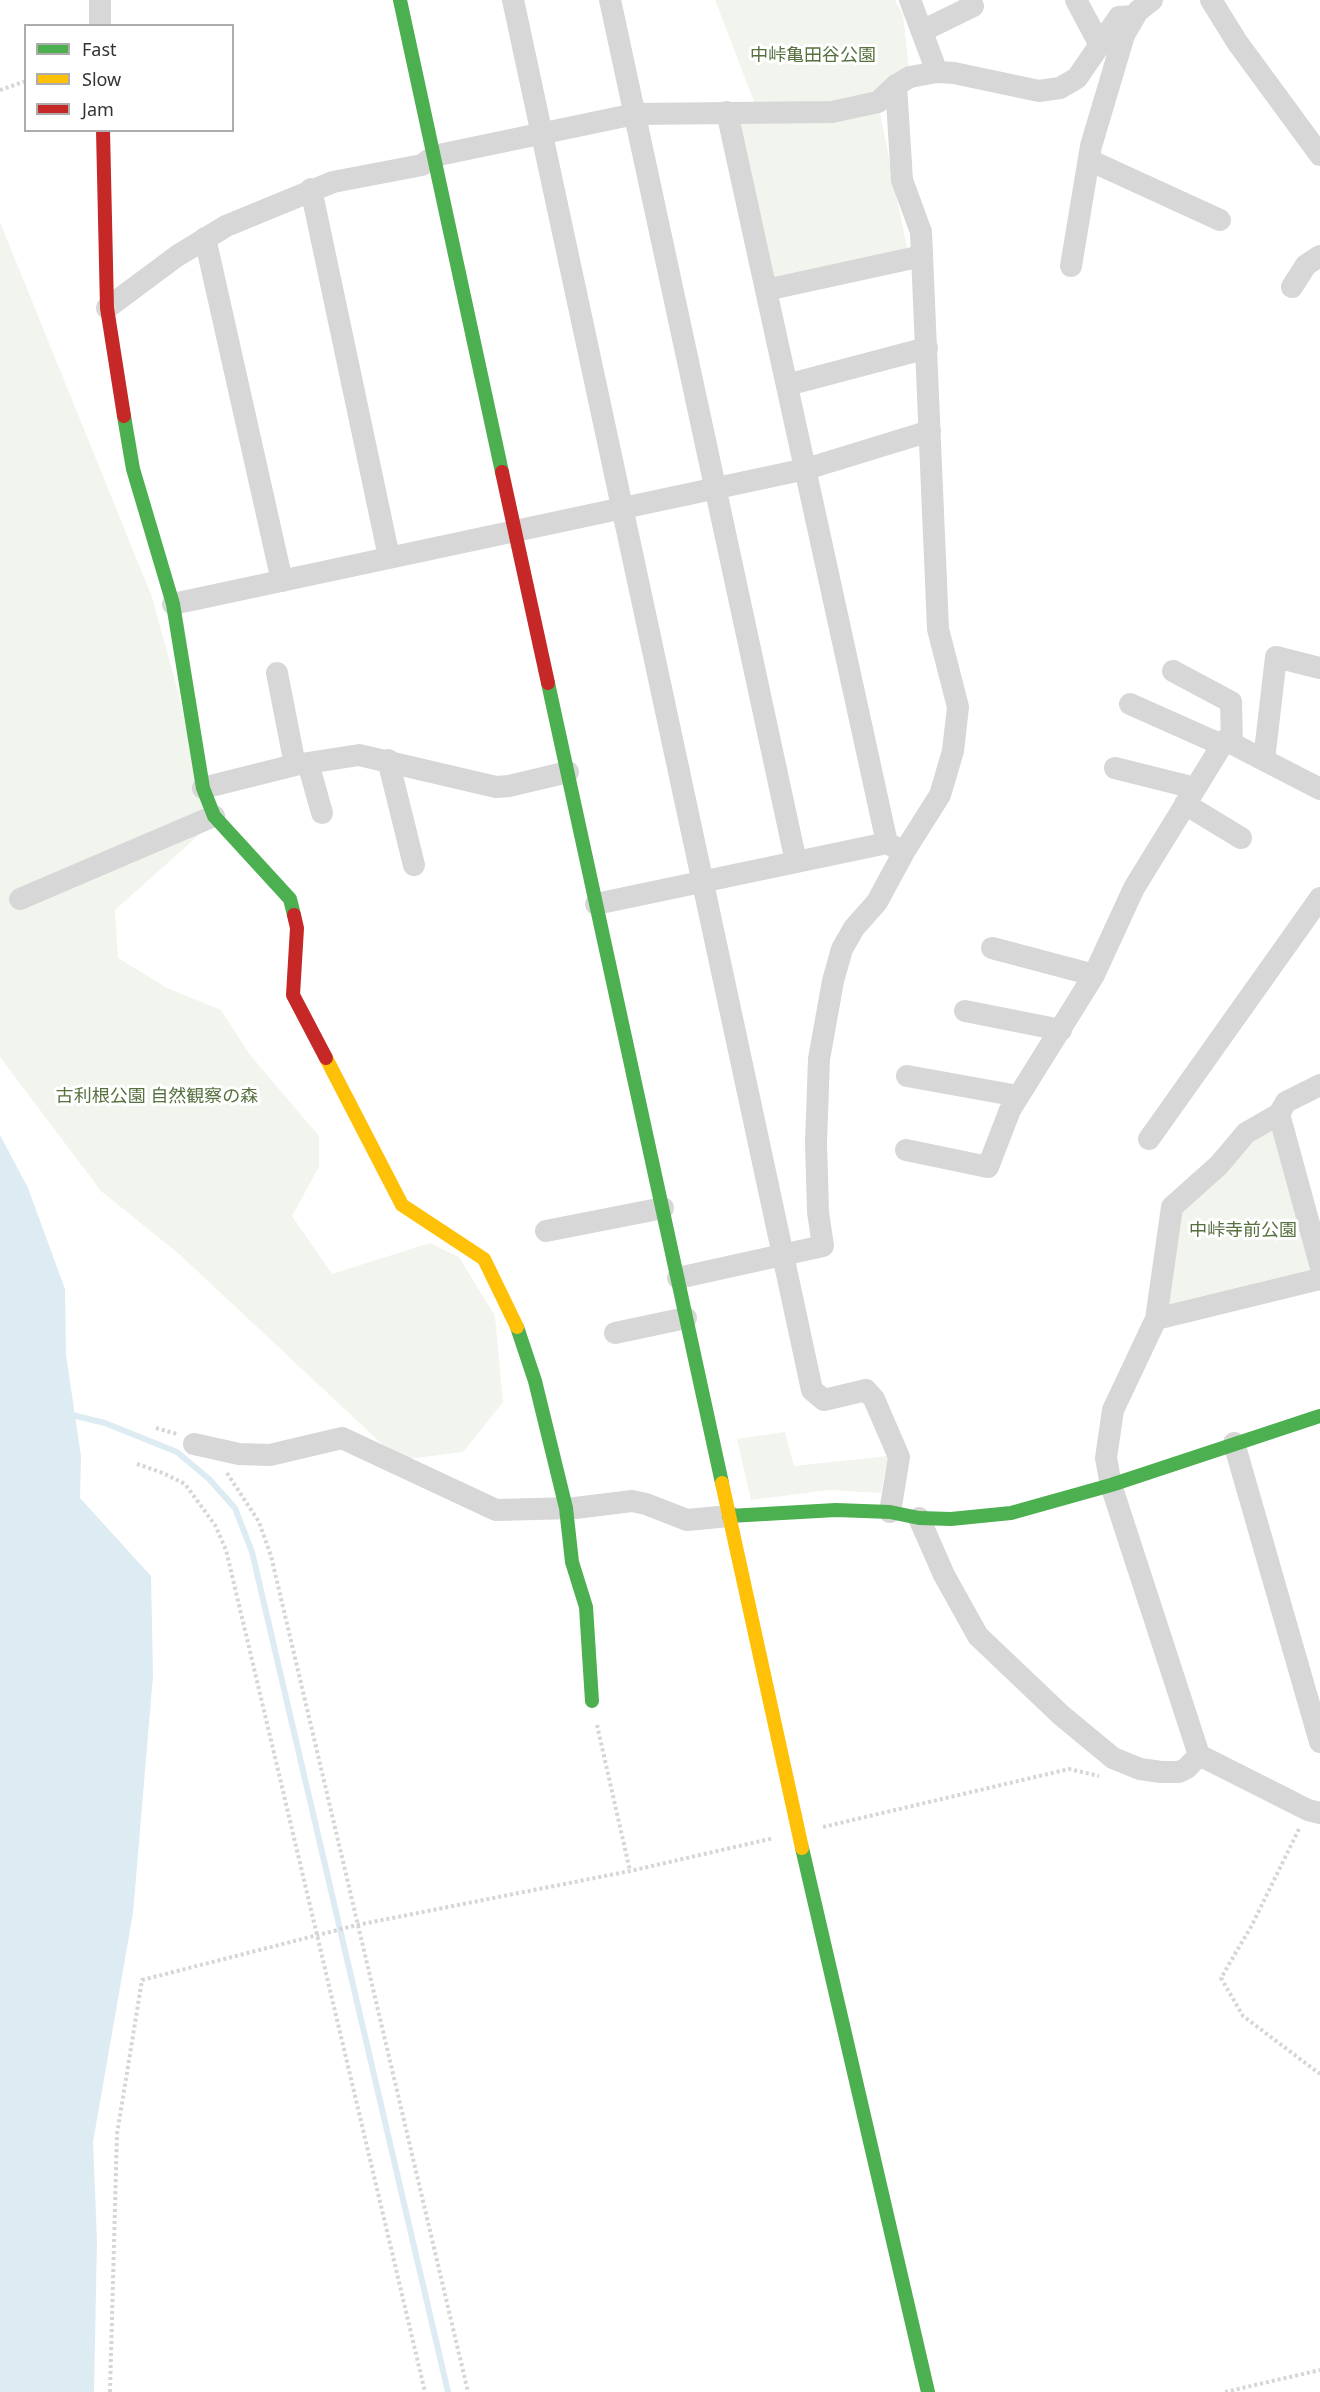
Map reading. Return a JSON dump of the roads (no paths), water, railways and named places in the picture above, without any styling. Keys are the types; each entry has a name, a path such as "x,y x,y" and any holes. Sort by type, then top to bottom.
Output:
{"street":[{"path":"100,0 100,24"},
{"path":"400,0 798,1833 928,2392"},
{"path":"513,0 812,1390 824,1400 866,1390 874,1399 899,1456 890,1512"},
{"path":"610,0 713,489 796,862"},
{"path":"910,0 937,72"},
{"path":"921,31 973,6 970,0"},
{"path":"1076,0 1100,45"},
{"path":"1071,266 1089,160 1124,35 1135,16 1152,0"},
{"path":"1211,0 1237,42 1320,155"},
{"path":"107,308 205,238 310,189 333,182 422,165 434,156 635,114 831,112 878,102 896,85 910,77 937,72 954,73 1039,91 1060,88 1077,78 1119,17 1135,16"},
{"path":"678,1278 823,1246 816,1181 819,1059 833,981 842,949 854,928 877,902 895,847 940,795 953,751 958,707 938,629 921,232 902,180 896,85"},
{"path":"726,112 806,469 895,847"},
{"path":"103,132 107,308 133,469 173,604 203,788 214,816 290,899 297,928 293,995 402,1205 484,1258 513,1316 531,1370 566,1508 572,1562 586,1607 592,1701"},
{"path":"1089,160 1220,220"},
{"path":"310,189 389,557"},
{"path":"205,238 282,581"},
{"path":"766,290 922,256"},
{"path":"1292,286 1306,265 1320,256"},
{"path":"787,385 927,348"},
{"path":"173,604 806,469 930,431"},
{"path":"1264,760 1276,657 1320,668"},
{"path":"906,1150 988,1167 1018,1096 1094,975 1134,888 1190,796 1227,745 1231,702 1173,671"},
{"path":"277,673 301,764 322,813"},
{"path":"1130,704 1264,760 1320,789"},
{"path":"203,788 301,764 359,755 496,787 568,772"},
{"path":"388,760 414,865"},
{"path":"1115,768 1190,796 1241,838"},
{"path":"20,899 214,816"},
{"path":"596,904 796,862 895,847"},
{"path":"1149,1138 1320,898"},
{"path":"992,948 1094,975"},
{"path":"965,1011 1061,1030"},
{"path":"907,1076 1018,1096"},
{"path":"1314,1811 1198,1755 1111,1485 1106,1458 1113,1410 1156,1319 1172,1207 1219,1165 1246,1133 1279,1114 1286,1102 1320,1085"},
{"path":"1279,1114 1319,1255"},
{"path":"546,1231 663,1208"},
{"path":"1156,1319 1320,1279"},
{"path":"615,1333 686,1318"},
{"path":"194,1444 239,1454 270,1455 342,1438 496,1510 566,1508 632,1501 687,1520 836,1510 890,1512 919,1518 951,1520 1011,1513 1111,1485 1320,1416"},
{"path":"1234,1443 1320,1742"},
{"path":"919,1518 944,1575 978,1636 1060,1715 1113,1758 1140,1769 1179,1772 1187,1768 1198,1755"}],"waterway":[{"path":"68,1414 105,1423 177,1452 209,1479 235,1508 252,1552 448,2392"}],"park label":[{"name":"中峠亀田谷公園","path":"813,56"},
{"name":"古利根公園 自然観察の森","path":"157,1097"},
{"name":"中峠寺前公園","path":"1243,1231"}]}
